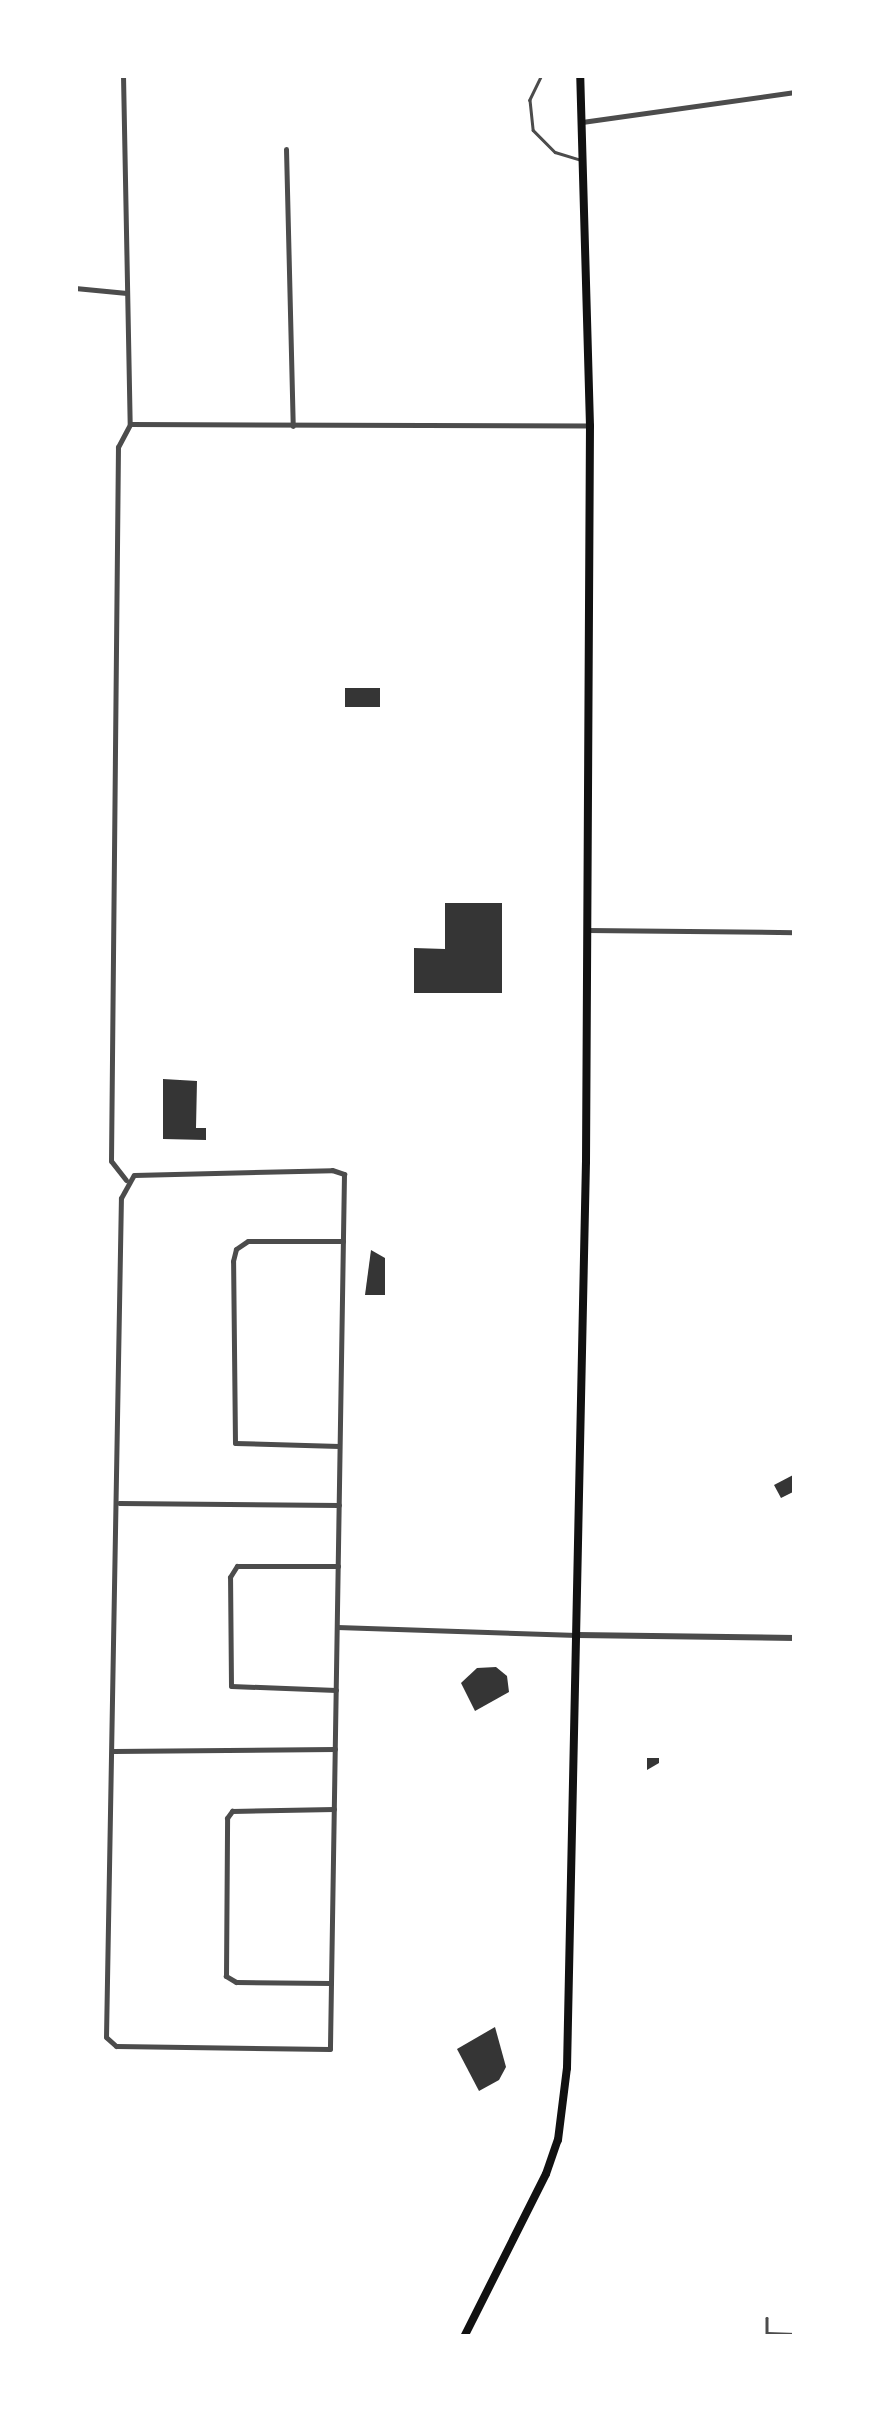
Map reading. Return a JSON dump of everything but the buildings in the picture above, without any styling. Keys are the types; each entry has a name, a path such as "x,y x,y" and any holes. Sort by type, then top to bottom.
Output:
{"main road":[{"path":"464,2337 546,2174 564,2101 577,1634 587,930 590,426 580,75"}],"street":[{"path":"123,75 130,424 118,447 111,1161 126,1180 121,1208 119,1503 106,2037 116,2046 330,2050 344,1174 148,1174 126,1180"},
{"path":"582,122 795,92"},
{"path":"286,150 293,426"},
{"path":"75,288 127,293"},
{"path":"130,424 590,426"},
{"path":"587,930 795,932"},
{"path":"340,1446 241,1448 235,1443 233,1261 240,1243 248,1241 343,1240"},
{"path":"119,1503 339,1505"},
{"path":"336,1690 231,1686 230,1577 237,1566 338,1566"},
{"path":"337,1628 795,1638"},
{"path":"113,1751 335,1749"},
{"path":"331,1983 230,1980 226,1874 228,1813 334,1808"}],"lane":[{"path":"542,75 530,100 533,130 555,152 584,161"},
{"path":"766,2318 767,2333 795,2334"}]}
